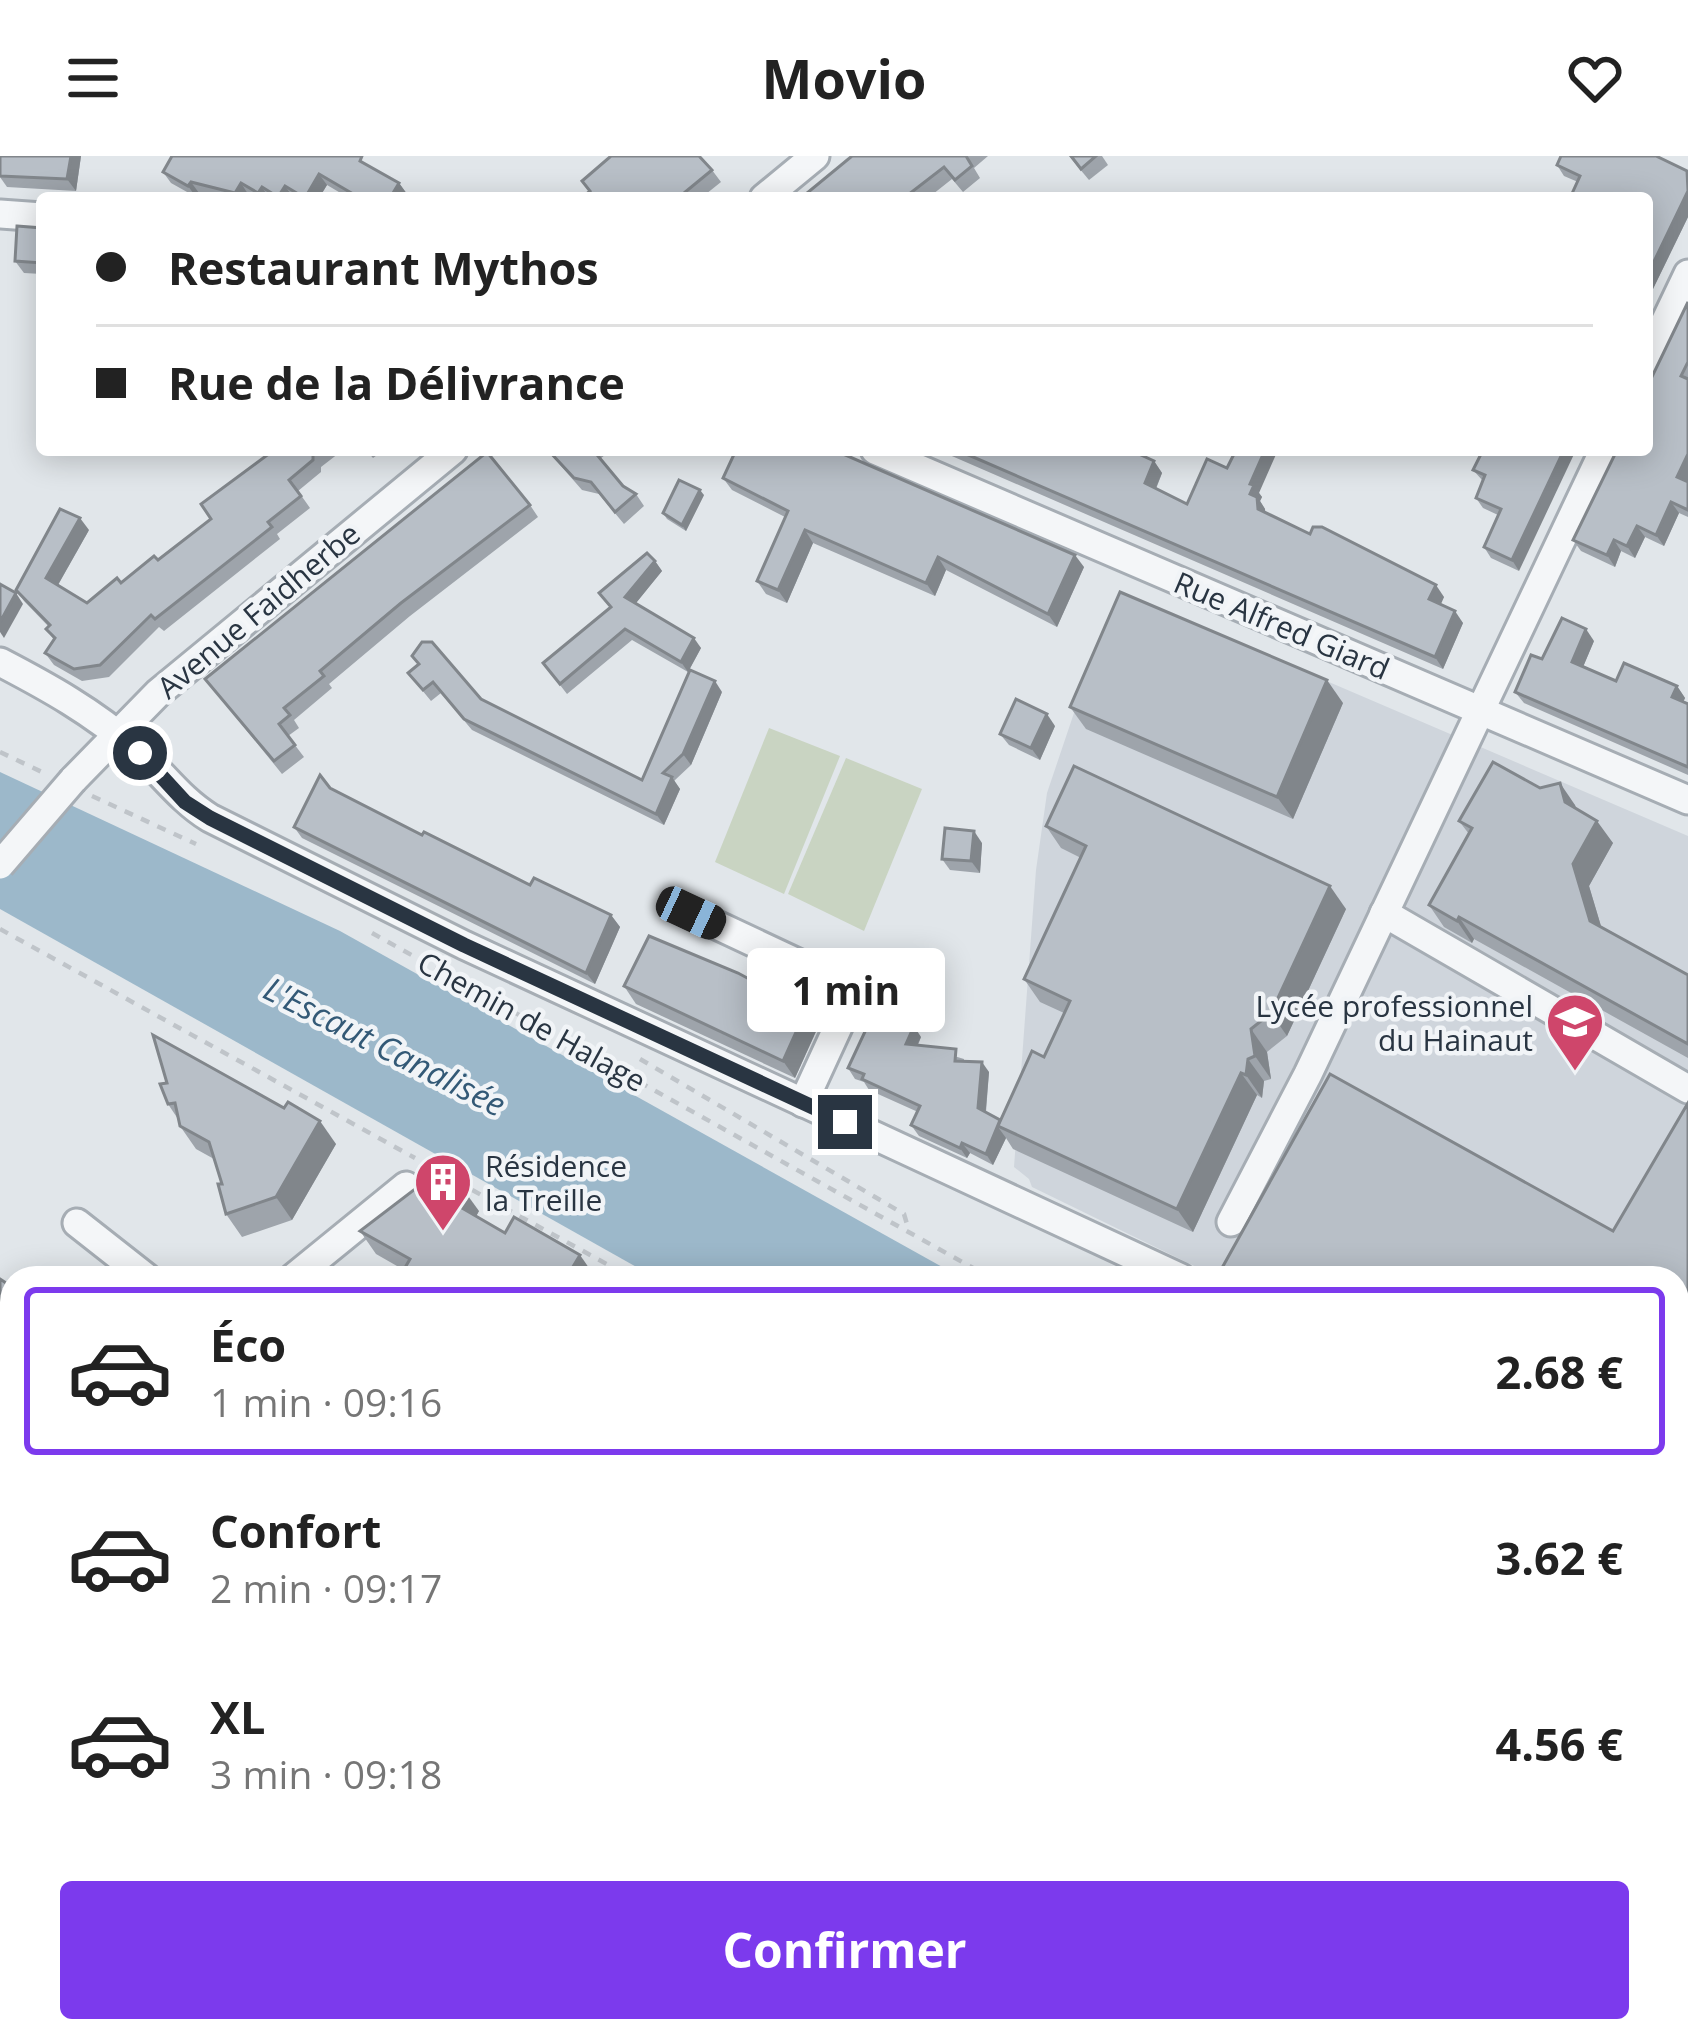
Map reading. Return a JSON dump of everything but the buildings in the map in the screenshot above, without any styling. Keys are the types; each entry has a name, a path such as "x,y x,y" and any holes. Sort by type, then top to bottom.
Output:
{"street":[{"path":"771,192 815,156"},
{"path":"0,214 36,217"},
{"path":"1653,348 1688,274"},
{"name":"Avenue Faidherbe","path":"0,865 116,733 177,676 446,456"},
{"name":"Rue Alfred Giard","path":"889,456 1688,800"},
{"path":"1231,1222 1299,1093 1601,456"},
{"path":"0,662 76,704 116,733 185,802 210,818 464,945 1155,1266"},
{"path":"691,913 855,990 803,1103"},
{"path":"1384,913 1688,1088"},
{"path":"308,1266 406,1186"},
{"path":"76,1223 132,1266"}],"path":[{"path":"0,752 214,853"},
{"name":"Chemin de Halage","path":"358,925 970,1266"},
{"path":"0,928 610,1266"},
{"path":"636,1053 645,1065 904,1214 909,1232"}],"shaded area":[{"path":"1124,594 1688,836 1688,1266 1194,1266 1032,1187 1014,1167 1036,870 1047,793 1075,710"}],"green space":[{"path":"769,728 840,756 784,894 715,862"},
{"path":"846,758 922,789 864,931 788,894"}],"water":[{"name":"L'Escaut Canalisée","path":"0,772 340,931 940,1266 635,1266 0,909"}],"place":[{"name":"Lycée professionnel du Hainaut","path":"1575,1073"},
{"name":"Résidence la Treille","path":"443,1233"}],"route":[{"path":"140,753 185,802 210,818 464,945 845,1122"}]}
